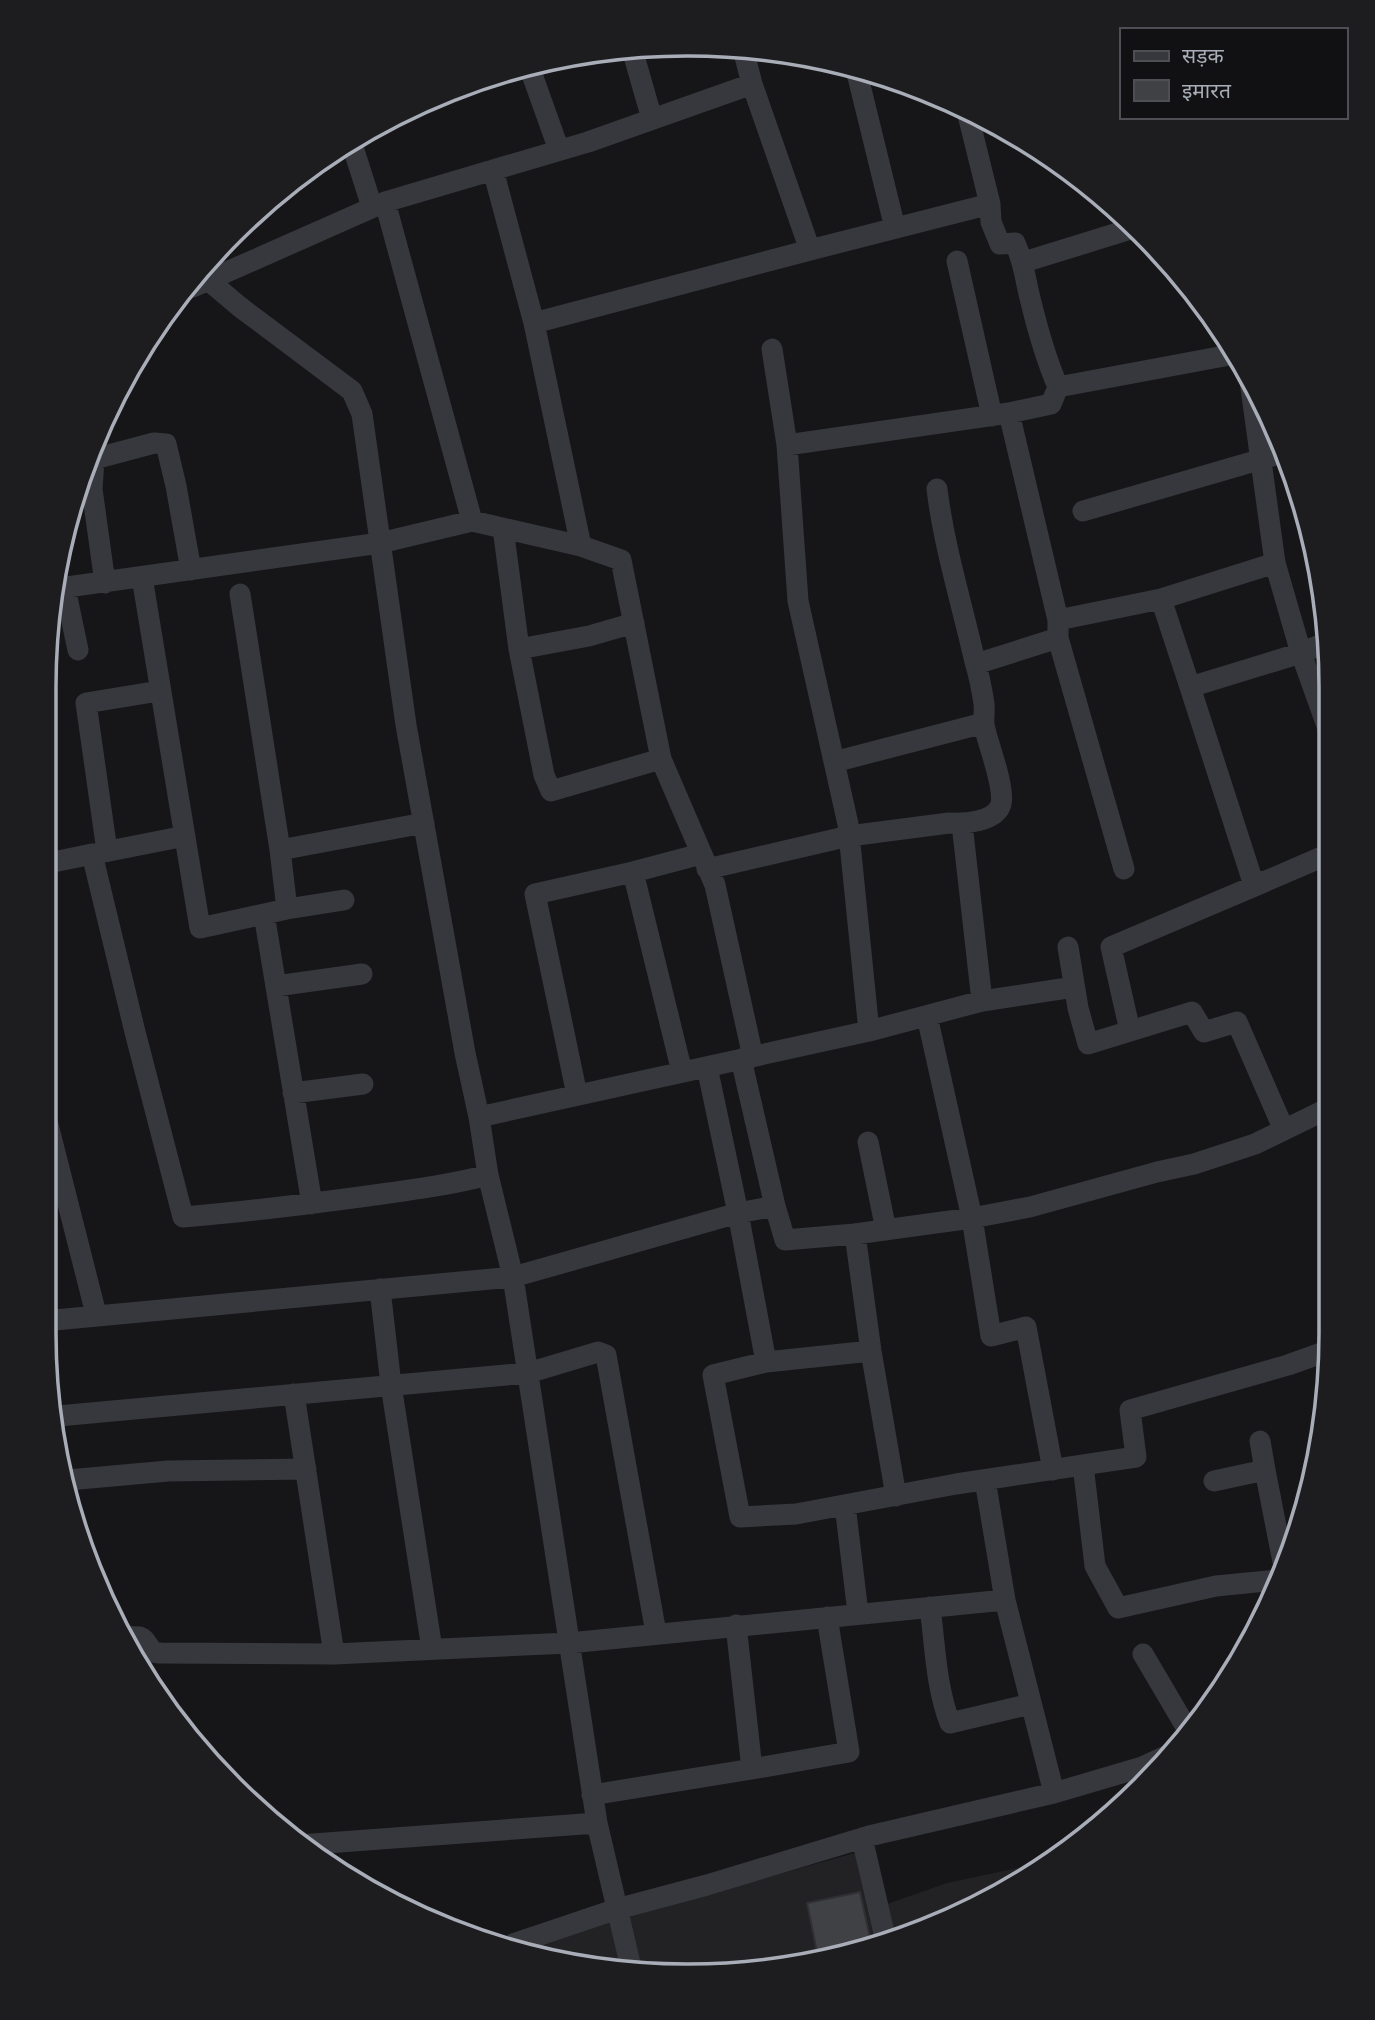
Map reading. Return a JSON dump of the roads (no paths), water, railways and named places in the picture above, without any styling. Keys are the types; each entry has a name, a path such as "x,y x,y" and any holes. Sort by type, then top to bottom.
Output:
{"street":[{"path":"635,58 652,119"},
{"path":"746,59 810,250"},
{"path":"533,76 559,150"},
{"path":"859,80 895,228"},
{"path":"207,278 378,204 559,150 752,83"},
{"path":"787,445 1000,415 1051,404 1058,387 1045,358 1024,262 1015,243 1000,244 991,222 990,204 970,123"},
{"path":"355,151 378,204 472,521"},
{"path":"493,170 534,323 581,546"},
{"path":"534,323 990,204"},
{"path":"1024,262 1124,232"},
{"path":"957,261 1124,869"},
{"path":"203,283 352,391 362,414 406,725 488,1175 513,1276 597,1823 629,1961"},
{"path":"772,349 787,445 798,601 849,836 869,1031"},
{"path":"1058,387 1224,356"},
{"path":"1254,407 1275,563 1301,653 1319,703"},
{"path":"100,457 154,443 166,444 191,570"},
{"path":"1083,511 1275,456"},
{"path":"577,1095 535,894 633,872 849,836 949,823 962,824 988,817 1001,804 1001,789 984,723 984,705 976,664 941,523 937,489"},
{"path":"87,495 104,583"},
{"path":"64,588 380,543 472,521 581,546 621,560 661,759 715,885 775,1206 785,1240 886,1230 1030,1207 1195,1164 1255,1144 1319,1113"},
{"path":"503,528 519,649 544,775 551,791 661,759"},
{"path":"976,664 1058,629 1275,563"},
{"path":"142,577 200,928 344,900"},
{"path":"240,594 287,909"},
{"path":"62,599 78,650"},
{"path":"1161,599 1252,879 1264,882"},
{"path":"519,649 589,636 634,623"},
{"path":"1190,687 1318,646"},
{"path":"159,691 86,703 99,853 135,1031 183,1217 253,1212 454,1184 488,1175"},
{"path":"834,762 984,723"},
{"path":"280,850 424,822"},
{"path":"962,824 982,1001"},
{"path":"56,862 185,836"},
{"path":"1130,1031 1111,947 1319,858"},
{"path":"633,872 682,1072"},
{"path":"264,914 312,1203"},
{"path":"1068,947 1074,987 1088,1044 1192,1012 1204,1032 1237,1022 1284,1130"},
{"path":"276,986 362,974"},
{"path":"479,1117 869,1031 982,1001 1074,987"},
{"path":"927,1016 972,1218 991,1336 1026,1327 1053,1470"},
{"path":"707,1067 766,1362"},
{"path":"293,1093 362,1084"},
{"path":"868,1142 886,1230"},
{"path":"56,1156 96,1314"},
{"path":"56,1319 513,1276 738,1213 775,1206"},
{"path":"855,1234 871,1351 896,1496"},
{"path":"380,1289 391,1385 432,1649"},
{"path":"871,1351 766,1362 713,1375 740,1517 796,1514 985,1480 1136,1457 1130,1410 1318,1354"},
{"path":"61,1416 528,1373 598,1352 606,1355 656,1633"},
{"path":"294,1394 334,1654"},
{"path":"1260,1441 1280,1548"},
{"path":"1083,1465 1096,1566 1118,1608 1216,1586 1268,1581"},
{"path":"74,1479 167,1471 306,1469"},
{"path":"1214,1481 1265,1469"},
{"path":"985,1480 1005,1600 1054,1794"},
{"path":"845,1505 858,1613"},
{"path":"135,1636 145,1639 153,1652 160,1653 334,1654 569,1643 1005,1600"},
{"path":"930,1607 939,1677 950,1723 1031,1704"},
{"path":"592,1795 849,1752 827,1617"},
{"path":"736,1625 752,1769"},
{"path":"1143,1654 1184,1723"},
{"path":"521,1941 617,1909 862,1838 1054,1794 1148,1764"},
{"path":"317,1844 597,1823"},
{"path":"862,1838 884,1932"}]}
